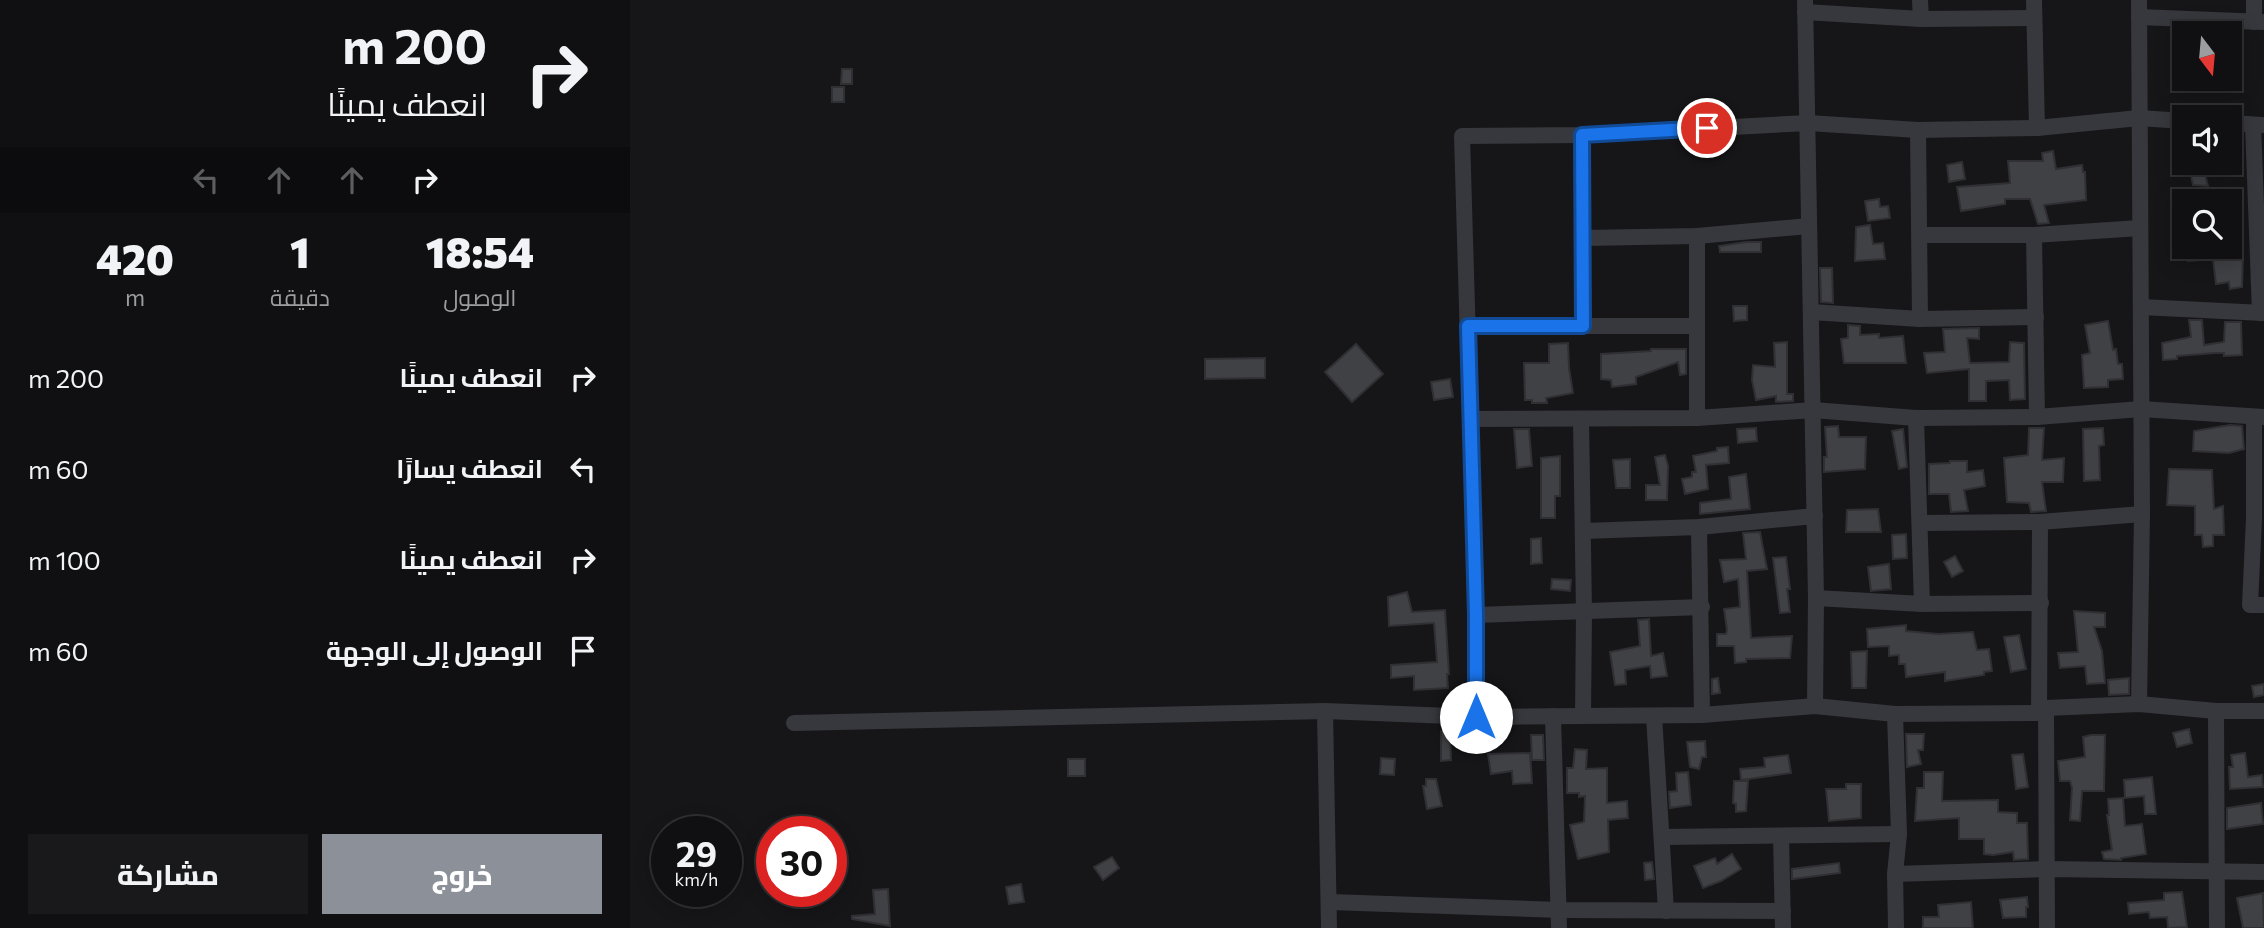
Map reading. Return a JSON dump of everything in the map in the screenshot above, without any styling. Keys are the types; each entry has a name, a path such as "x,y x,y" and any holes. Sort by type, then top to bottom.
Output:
{"street":[{"path":"1920,0 1921,19"},
{"path":"2034,0 2037,128"},
{"path":"2139,704 2142,514 2139,8 2259,22 2254,0"},
{"path":"1815,706 1815,516 1805,6 1921,19 2034,18"},
{"path":"1476,717 1476,615 1462,136 1582,135 1808,123 1919,130 2037,128 2139,118 2172,120"},
{"path":"2141,307 2262,313 2259,125"},
{"path":"1919,130 1920,319"},
{"path":"1582,135 1583,326"},
{"path":"1583,238 1697,236 1809,226"},
{"path":"1920,235 2034,236 2140,228"},
{"path":"1697,236 1697,418"},
{"path":"2034,236 2037,417"},
{"path":"1811,312 1920,319 2036,317"},
{"path":"1468,326 1697,326"},
{"path":"1471,419 1697,418 1813,410 1916,418 2037,417 2141,409 2259,417 2259,518 2250,605 2264,605"},
{"path":"1916,418 1922,604"},
{"path":"1581,419 1583,716"},
{"path":"1920,523 2040,522 2142,514"},
{"path":"1583,531 1699,527 1815,516"},
{"path":"2040,522 2046,928"},
{"path":"1699,527 1702,715"},
{"path":"1816,598 1922,604 2041,603"},
{"path":"1476,615 1702,607"},
{"path":"794,723 1325,711 1476,717 1654,716 1815,706 1895,714 2042,711 2139,704 2216,711 2264,711"},
{"path":"1325,711 1329,928"},
{"path":"2216,711 2217,928"},
{"path":"1895,714 1899,834 1895,874 1896,928"},
{"path":"1553,716 1559,928"},
{"path":"1654,716 1666,911"},
{"path":"1662,837 1899,834"},
{"path":"1781,836 1783,928"},
{"path":"1895,874 2046,869 2264,872"},
{"path":"1330,902 1560,910 1783,911"}],"building":[{"path":"842,69 852,69 852,84 841,84"},
{"path":"832,87 844,87 844,102 832,102"},
{"path":"2053,151 2056,169 2082,165 2085,172 2086,200 2044,205 2049,223 2038,224 2030,199 2005,199 2005,204 1961,211 1957,187 2010,183 2008,161 2043,161 2042,153"},
{"path":"1962,162 1965,179 1949,182 1947,165"},
{"path":"2191,175 2205,175 2208,186 2193,185"},
{"path":"1879,199 1880,207 1888,206 1890,218 1868,221 1865,201"},
{"path":"1870,225 1873,244 1883,243 1885,259 1855,261 1856,227"},
{"path":"1761,242 1761,252 1720,252 1719,246"},
{"path":"2243,252 2242,287 2230,289 2229,282 2216,284 2213,259 2242,259"},
{"path":"1820,268 1832,268 1833,303 1821,302"},
{"path":"1733,306 1747,306 1747,320 1734,321"},
{"path":"2189,320 2202,320 2204,345 2224,342 2225,322 2241,322 2242,355 2224,356 2224,353 2215,353 2163,360 2162,343 2191,337"},
{"path":"2108,321 2113,350 2116,349 2118,364 2122,364 2123,379 2108,380 2108,387 2084,388 2082,355 2090,353 2085,325"},
{"path":"1848,325 1860,326 1860,335 1879,334 1879,338 1903,336 1906,363 1844,363 1841,339 1848,338"},
{"path":"1979,328 1979,339 1967,338 1970,363 2009,362 2010,342 2024,343 2025,399 2010,400 2009,380 1986,381 1986,401 1969,401 1969,369 1927,373 1924,353 1945,352 1943,329"},
{"path":"1787,342 1787,394 1793,394 1793,401 1776,402 1776,396 1756,400 1752,380 1753,365 1775,367 1774,343"},
{"path":"1568,343 1573,393 1546,398 1547,403 1525,400 1524,363 1549,363 1549,344"},
{"path":"1356,344 1383,374 1352,402 1325,372"},
{"path":"1686,349 1686,374 1680,375 1678,362 1636,377 1636,384 1612,387 1611,380 1601,379 1601,354"},
{"path":"1265,358 1265,378 1205,379 1205,359"},
{"path":"1450,379 1453,397 1434,400 1431,382"},
{"path":"2230,425 2242,426 2244,449 2229,453 2193,451 2194,431"},
{"path":"1838,426 1839,437 1866,437 1865,469 1824,472 1824,457 1827,457 1825,427"},
{"path":"1756,428 1757,441 1738,443 1737,429"},
{"path":"2029,428 2044,428 2042,460 2064,458 2063,482 2042,482 2046,511 2031,512 2029,503 2007,502 2004,458 2028,455"},
{"path":"2103,428 2104,445 2099,446 2100,480 2084,481 2083,429"},
{"path":"1514,429 1529,429 1532,466 1517,468"},
{"path":"1903,429 1907,467 1899,469 1892,431"},
{"path":"1728,447 1729,463 1706,465 1708,489 1685,494 1682,479 1692,477 1692,472 1696,472 1693,456"},
{"path":"1665,455 1668,466 1667,500 1646,500 1646,485 1660,485 1655,457"},
{"path":"1560,456 1560,496 1555,496 1555,518 1541,518 1541,458"},
{"path":"1630,459 1630,488 1616,488 1613,460"},
{"path":"1967,461 1967,472 1983,470 1985,486 1964,490 1968,511 1951,512 1949,494 1929,494 1929,464"},
{"path":"2169,469 2212,470 2214,509 2223,506 2224,535 2213,535 2213,546 2203,547 2202,535 2195,535 2195,506 2167,505"},
{"path":"1746,474 1750,509 1700,514 1700,503 1731,499 1729,477"},
{"path":"1878,509 1881,532 1846,532 1847,510"},
{"path":"1760,532 1767,569 1747,571 1751,638 1792,636 1790,658 1746,659 1746,662 1735,663 1734,646 1717,646 1717,634 1726,634 1727,630 1724,609 1740,607 1738,579 1724,582 1720,560 1746,559 1743,533"},
{"path":"1906,534 1907,558 1893,559 1892,535"},
{"path":"1541,538 1542,563 1531,564 1531,539"},
{"path":"1955,556 1963,571 1952,577 1944,562"},
{"path":"1786,557 1790,612 1780,613 1773,558"},
{"path":"1889,564 1891,589 1871,591 1868,567"},
{"path":"1552,579 1571,580 1570,591 1551,589"},
{"path":"1407,592 1412,612 1445,610 1448,688 1414,690 1414,676 1391,678 1391,665 1437,662 1434,623 1389,626 1388,597"},
{"path":"2074,611 2105,613 2105,627 2094,627 2102,651 2105,683 2087,684 2085,666 2060,668 2058,653 2078,652"},
{"path":"1649,619 1651,656 1663,653 1667,676 1651,678 1650,666 1625,670 1626,684 1615,685 1610,652 1640,646 1638,620"},
{"path":"1906,625 1906,631 1938,634 1973,632 1977,650 1989,649 1992,671 1984,672 1984,675 1945,681 1945,672 1906,677 1905,664 1899,664 1899,655 1889,656 1889,646 1868,647 1867,629"},
{"path":"2019,635 2026,669 2011,672 2004,637"},
{"path":"1867,651 1866,688 1852,688 1851,652"},
{"path":"1718,678 1720,693 1712,694 1712,679"},
{"path":"2129,678 2129,694 2109,695 2108,680"},
{"path":"2264,684 2264,695 2254,697 2252,686"},
{"path":"2189,729 2192,743 2177,747 2173,733"},
{"path":"1441,731 1450,731 1451,760 1441,761"},
{"path":"1906,734 1924,734 1923,750 1918,750 1921,764 1907,767"},
{"path":"1531,735 1543,735 1544,760 1532,760"},
{"path":"2105,735 2104,791 2082,791 2080,821 2070,820 2072,788 2070,781 2060,781 2058,761 2085,757 2083,737"},
{"path":"1705,741 1706,757 1702,757 1699,769 1690,767 1687,742"},
{"path":"1575,749 1587,750 1586,769 1607,768 1607,803 1627,801 1628,818 1608,820 1609,852 1578,859 1570,825 1584,822 1585,796 1567,793 1567,768 1573,768"},
{"path":"1530,753 1532,783 1513,784 1512,771 1491,774 1488,754"},
{"path":"2245,753 2248,777 2262,775 2263,787 2230,789 2229,767 2233,767 2231,755"},
{"path":"2023,754 2028,787 2016,789 2012,755"},
{"path":"1788,755 1791,773 1741,780 1740,769 1765,767 1764,758"},
{"path":"1381,758 1395,759 1394,775 1380,774"},
{"path":"1068,759 1085,759 1085,776 1068,776"},
{"path":"1688,772 1691,805 1670,808 1669,792 1677,791 1676,773"},
{"path":"1924,772 1943,772 1942,801 1998,800 1998,812 2017,813 2017,823 2027,823 2028,859 2014,860 2013,852 1984,854 1984,839 1959,839 1959,818 1915,821 1917,788 1924,788"},
{"path":"2152,777 2156,814 2145,814 2144,796 2125,798 2124,780"},
{"path":"1426,779 1436,779 1442,806 1427,809 1423,786 1426,786"},
{"path":"1734,781 1748,781 1746,811 1736,812 1736,804 1733,803"},
{"path":"1846,784 1861,784 1861,818 1829,821 1826,789 1846,789"},
{"path":"2123,798 2125,826 2142,824 2146,854 2121,860 2104,859 2102,852 2112,850 2107,815 2108,799"},
{"path":"2261,803 2263,824 2227,829 2227,808"},
{"path":"1732,854 1741,869 1703,888 1694,866 1715,858 1717,864"},
{"path":"1112,857 1119,868 1103,880 1094,867"},
{"path":"1652,862 1654,879 1645,880 1644,863"},
{"path":"1839,863 1840,873 1792,879 1792,869"},
{"path":"1021,884 1024,902 1009,904 1006,887"},
{"path":"888,889 890,926 852,919 852,916 875,914 873,890"},
{"path":"2182,892 2187,927 2168,928 2167,917 2150,918 2149,912 2129,914 2128,903 2164,900 2164,893"},
{"path":"2263,893 2264,928 2243,928 2237,898"},
{"path":"2027,897 2026,917 2003,918 2000,900"},
{"path":"1971,902 1973,928 1923,928 1923,917 1939,917 1938,905"}],"route":[{"path":"1476,717 1468,326 1583,326 1582,135 1707,128"}]}
